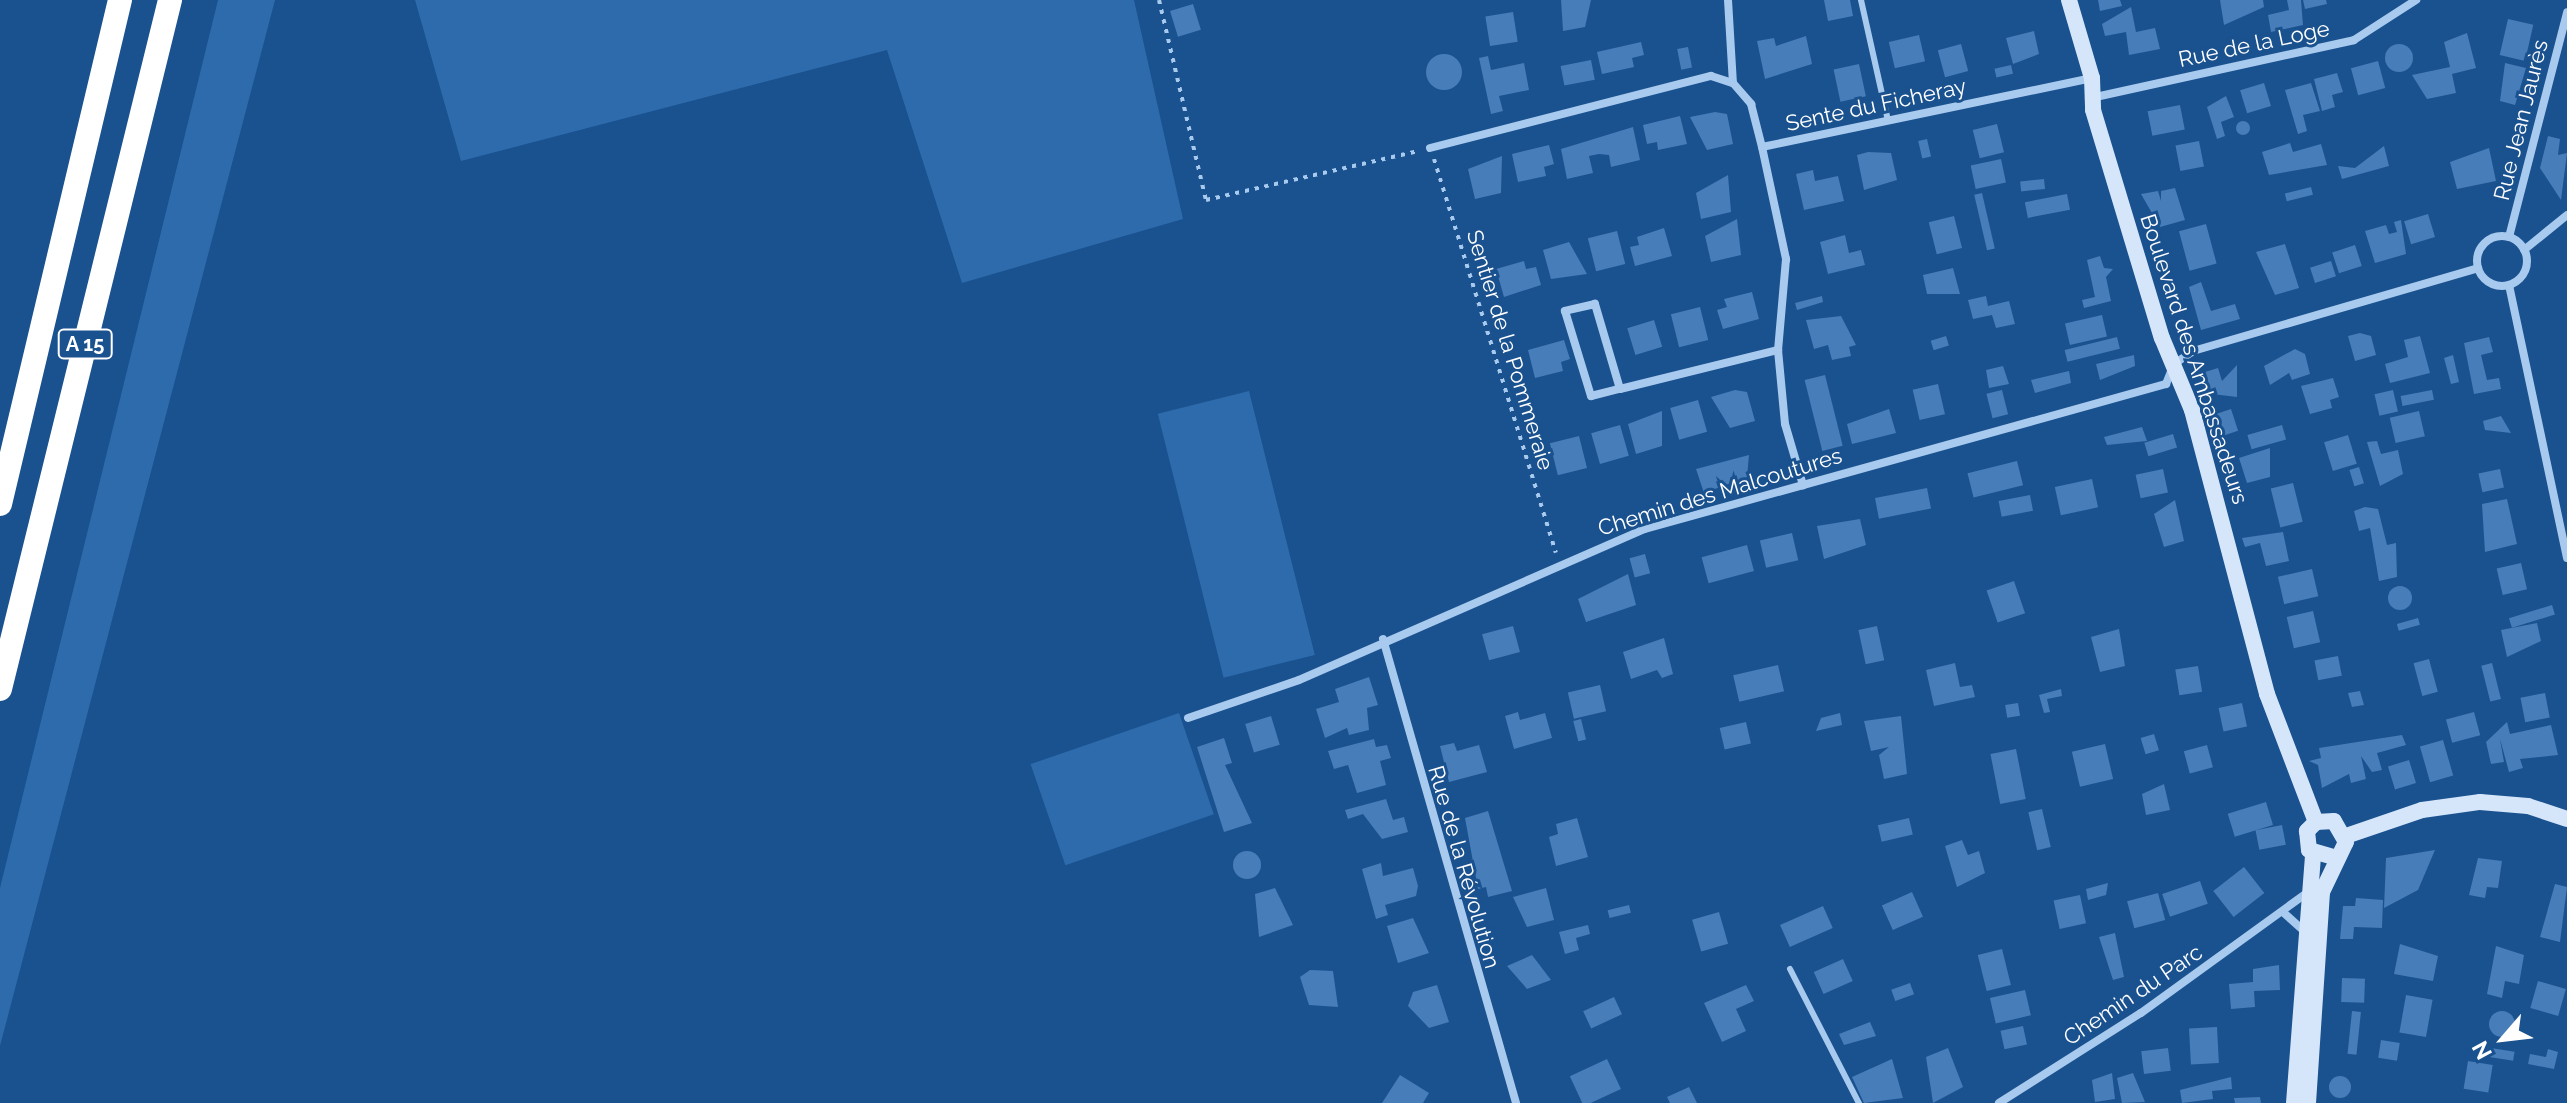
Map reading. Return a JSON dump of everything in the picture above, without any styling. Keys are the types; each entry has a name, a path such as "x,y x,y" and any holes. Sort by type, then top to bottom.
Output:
{"highway":[{"name":"A 15","path":"0,504 120,0"},
{"name":"A 15","path":"0,689 170,0"}],"main road":[{"name":"Boulevard des Ambassadeurs","path":"2069,0 2092,78 2090,99 2174,364 2267,694 2316,822"},
{"path":"2308,1103 2322,892 2334,857 2346,836 2422,810 2480,802 2528,806 2567,819"},
{"path":"2294,1103 2304,931 2313,855 2306,837 2316,822 2334,821 2346,836"},
{"path":"2313,855 2334,857"}],"street":[{"path":"1430,148 1711,76 1733,83 1728,0"},
{"name":"Rue de la Loge","path":"2090,99 2354,40 2416,0"},
{"name":"Rue Jean Jaurès","path":"2509,237 2567,12"},
{"name":"Sente du Ficheray","path":"1733,83 1751,104 1762,147 2092,78"},
{"path":"1762,147 1786,259 1778,350 1785,424 1803,485"},
{"path":"2524,250 2567,215"},
{"path":"2509,237 2524,250 2525,271 2509,285 2494,285 2478,268 2482,246 2509,237"},
{"path":"2174,364 2193,351 2478,268"},
{"path":"2509,285 2567,558"},
{"path":"1620,389 1595,304 1565,311 1591,396 1620,389 1778,350"},
{"name":"Chemin des Malcoutures","path":"1188,718 1299,680 1383,639 1559,562 1803,485 2166,384 2174,364"},
{"name":"Rue de la Révolution","path":"1383,639 1516,1103"},
{"name":"Chemin du Parc","path":"1999,1103 2284,913 2308,892"},
{"path":"2284,913 2304,931"}],"lane":[{"path":"1861,0 1888,121"},
{"path":"1790,969 1859,1103"}],"path":[{"path":"1159,0 1206,200 1430,148"},
{"name":"Sentier de la Pommeraie","path":"1430,148 1559,562"}],"shaded area":[{"path":"218,0 275,0 0,1046 0,888"},
{"path":"415,0 1134,0 1183,219 962,283 887,50 461,161"},
{"path":"1249,391 1315,655 1224,678 1158,414"},
{"path":"1179,713 1214,814 1065,865 1031,764"}],"building":[{"path":"1561,0 1591,0 1585,27 1563,31"},
{"path":"1824,0 1850,0 1853,16 1828,21"},
{"path":"2098,0 2120,0 2122,6 2100,11"},
{"path":"2220,0 2263,0 2264,7 2224,25"},
{"path":"2287,0 2301,0 2303,25 2271,32 2268,15 2289,10"},
{"path":"2303,0 2326,0 2327,4 2305,9"},
{"path":"1193,4 1201,30 1178,37 1170,11"},
{"path":"2131,7 2136,32 2155,28 2160,49 2129,55 2126,32 2105,36 2102,24"},
{"path":"1513,12 1518,42 1490,46 1485,16"},
{"path":"2508,19 2533,25 2525,61 2500,55"},
{"path":"2034,31 2039,54 2013,64 2006,38"},
{"path":"2467,33 2476,68 2452,74 2456,93 2427,99 2412,75 2450,67 2444,42"},
{"path":"1919,35 1925,61 1895,68 1889,42"},
{"path":"1806,36 1812,64 1765,79 1757,41 1774,38 1776,46"},
{"path":"1641,42 1644,55 1632,58 1634,67 1602,74 1597,52"},
{"path":"1961,44 1968,71 1945,77 1938,50"},
{"path":"2399,44 2409,48 2413,58 2409,68 2399,72 2389,68 2385,58 2389,48"},
{"path":"1688,47 1692,68 1681,70 1677,49"},
{"path":"1444,54 1457,59 1462,72 1457,85 1444,90 1431,85 1426,72 1431,59"},
{"path":"1488,56 1491,70 1524,63 1529,90 1499,96 1503,111 1491,114 1479,58"},
{"path":"1591,60 1595,80 1564,86 1561,66"},
{"path":"2378,61 2385,88 2358,95 2351,68"},
{"path":"2505,63 2526,68 2515,105 2500,101"},
{"path":"1859,64 1866,96 1840,102 1834,69"},
{"path":"2011,65 2013,74 1996,78 1994,69"},
{"path":"2337,73 2343,92 2332,95 2335,107 2322,111 2314,79"},
{"path":"2264,83 2271,106 2247,113 2240,90"},
{"path":"2311,83 2320,111 2303,115 2307,131 2298,134 2285,90"},
{"path":"2226,96 2234,117 2221,122 2225,136 2217,139 2207,107"},
{"path":"2180,105 2185,130 2152,136 2148,111"},
{"path":"1715,112 1727,114 1733,144 1707,150 1690,117"},
{"path":"1680,116 1687,144 1658,150 1657,142 1647,144 1643,125"},
{"path":"2243,121 2250,128 2243,135 2236,128"},
{"path":"1997,124 2004,152 1980,158 1973,130"},
{"path":"1633,127 1640,160 1611,167 1609,155 1589,156 1593,173 1567,179 1561,149"},
{"path":"2548,136 2560,139 2558,155 2567,153 2561,200 2540,168"},
{"path":"1927,139 1931,157 1922,159 1918,141"},
{"path":"2199,141 2204,167 2180,171 2175,146"},
{"path":"2290,143 2293,152 2321,144 2327,165 2269,175 2262,152"},
{"path":"1549,145 1554,164 1544,167 1546,176 1518,182 1512,154"},
{"path":"2384,146 2389,166 2342,179 2338,166 2355,168"},
{"path":"2489,148 2496,181 2457,189 2450,162"},
{"path":"1891,153 1897,180 1864,190 1857,155"},
{"path":"1502,156 1501,193 1475,199 1468,169"},
{"path":"2001,159 2006,182 1976,189 1971,165"},
{"path":"1813,170 1815,181 1838,176 1844,201 1804,210 1796,174"},
{"path":"1728,175 1731,212 1701,219 1696,193"},
{"path":"2044,179 2045,189 2021,191 2020,182"},
{"path":"2311,187 2313,195 2287,201 2285,194"},
{"path":"2175,188 2185,220 2160,227 2141,194 2158,191 2161,201 2161,191"},
{"path":"1982,193 1995,249 1987,250 1974,195"},
{"path":"2067,194 2070,210 2028,218 2025,202"},
{"path":"2428,214 2435,237 2411,244 2404,221"},
{"path":"1954,216 1962,248 1937,254 1929,222"},
{"path":"1737,219 1741,255 1711,262 1705,236"},
{"path":"2401,220 2406,254 2375,263 2365,231 2386,225 2389,234 2397,232 2394,222"},
{"path":"2206,224 2217,264 2190,271 2179,231"},
{"path":"1664,228 1672,256 1635,266 1630,247 1639,245 1637,237"},
{"path":"1617,231 1625,264 1596,271 1588,238"},
{"path":"1845,235 1849,253 1861,250 1865,265 1828,274 1820,242"},
{"path":"1569,242 1587,274 1551,279 1543,250"},
{"path":"2285,244 2299,288 2275,295 2256,252"},
{"path":"2355,245 2362,266 2339,273 2332,252"},
{"path":"2100,256 2104,268 2113,269 2106,277 2111,301 2084,308 2082,300 2095,297 2087,260"},
{"path":"1524,261 1526,269 1536,267 1541,285 1504,297 1496,269"},
{"path":"2331,261 2336,276 2315,283 2310,268"},
{"path":"1953,268 1960,294 1927,294 1923,275"},
{"path":"2201,282 2211,311 2235,304 2240,319 2201,330 2189,287"},
{"path":"1752,292 1759,319 1723,329 1717,310 1727,307 1724,299"},
{"path":"1822,296 1823,302 1797,310 1795,303"},
{"path":"1986,296 1988,306 2009,301 2015,324 1996,328 1992,315 1973,319 1968,300"},
{"path":"1700,307 1708,340 1679,347 1671,314"},
{"path":"2102,315 2107,336 2070,345 2065,324"},
{"path":"1841,316 1856,345 1849,347 1851,356 1832,360 1828,345 1814,349 1806,320"},
{"path":"1654,320 1662,347 1635,355 1627,328"},
{"path":"2360,333 2371,336 2376,355 2355,361 2348,336"},
{"path":"1946,336 1949,346 1934,350 1931,341"},
{"path":"2420,336 2430,373 2390,383 2385,364 2408,357 2404,340"},
{"path":"2117,337 2120,349 2068,362 2065,350"},
{"path":"2489,337 2493,352 2481,355 2487,380 2499,378 2501,389 2474,394 2464,343"},
{"path":"1564,340 1570,359 1561,362 1563,371 1535,378 1528,350"},
{"path":"2295,349 2305,354 2310,374 2292,380 2289,373 2270,385 2264,366"},
{"path":"2134,355 2135,366 2100,380 2096,364"},
{"path":"2453,355 2459,382 2451,384 2444,358"},
{"path":"2237,365 2237,397 2212,394 2205,372 2218,368 2222,381"},
{"path":"2003,366 2009,384 1989,388 1986,370"},
{"path":"2069,371 2071,383 2035,393 2031,380"},
{"path":"1825,375 1843,446 1822,451 1805,380"},
{"path":"2333,378 2339,397 2330,400 2332,408 2310,414 2301,386"},
{"path":"1938,384 1945,414 1920,420 1913,390"},
{"path":"1735,390 1747,392 1755,421 1730,428 1711,397"},
{"path":"2002,390 2008,414 1993,418 1986,394"},
{"path":"2393,390 2398,411 2379,416 2374,394"},
{"path":"2432,390 2434,400 2402,406 2401,396"},
{"path":"1698,400 1707,432 1679,440 1670,408"},
{"path":"1889,409 1896,433 1852,444 1847,424"},
{"path":"2231,409 2238,431 2224,436 2217,414"},
{"path":"1662,411 1662,446 1636,454 1628,424"},
{"path":"2419,411 2425,436 2396,443 2390,418"},
{"path":"2501,416 2511,433 2485,430 2483,421"},
{"path":"1620,425 1629,456 1600,464 1591,433"},
{"path":"2282,425 2286,439 2252,449 2247,435"},
{"path":"2142,427 2147,441 2107,445 2104,437"},
{"path":"2173,434 2177,447 2148,456 2144,443"},
{"path":"2348,435 2357,464 2333,471 2324,442"},
{"path":"1579,436 1587,468 1558,475 1550,443"},
{"path":"2377,441 2381,454 2398,450 2403,474 2380,486 2367,442"},
{"path":"2270,448 2270,477 2247,483 2239,458"},
{"path":"1749,455 1747,477 1704,493 1696,469"},
{"path":"2017,461 2023,485 1974,498 1968,473"},
{"path":"2359,467 2364,483 2354,486 2349,470"},
{"path":"2163,469 2168,492 2141,498 2136,475"},
{"path":"2500,469 2504,488 2482,492 2478,474"},
{"path":"2092,479 2098,507 2061,515 2055,487"},
{"path":"2293,483 2303,522 2280,527 2271,489"},
{"path":"1927,488 1931,509 1879,519 1875,498"},
{"path":"2030,495 2033,511 2002,517 1999,501"},
{"path":"2507,499 2517,544 2485,552 2482,504"},
{"path":"2175,500 2184,541 2164,547 2154,514"},
{"path":"2365,507 2378,509 2387,545 2396,543 2397,577 2379,581 2370,528 2359,531 2354,511"},
{"path":"1860,519 1866,545 1824,559 1817,526"},
{"path":"2283,532 2289,561 2266,566 2260,543 2245,547 2242,538"},
{"path":"1792,533 1798,560 1766,568 1760,540"},
{"path":"1747,545 1754,571 1709,583 1702,557"},
{"path":"1645,554 1650,573 1635,577 1630,558"},
{"path":"2521,563 2527,589 2503,595 2497,569"},
{"path":"2312,569 2318,596 2284,604 2278,577"},
{"path":"1628,574 1636,605 1586,622 1578,599"},
{"path":"2014,581 2025,613 1998,623 1987,590"},
{"path":"2400,586 2408,590 2412,598 2408,606 2400,610 2392,606 2388,598 2392,590"},
{"path":"2552,605 2555,615 2512,628 2509,618"},
{"path":"2313,611 2320,642 2294,648 2287,617"},
{"path":"2418,618 2420,625 2399,631 2397,624"},
{"path":"2537,623 2541,641 2507,657 2501,630"},
{"path":"1513,626 1520,652 1489,660 1482,634"},
{"path":"1877,626 1884,660 1866,664 1858,630"},
{"path":"2119,629 2125,666 2100,672 2091,637"},
{"path":"1664,638 1673,674 1662,678 1657,670 1631,679 1623,652"},
{"path":"2338,656 2342,676 2318,680 2314,661"},
{"path":"2429,659 2438,692 2422,696 2414,663"},
{"path":"1955,663 1960,687 1972,685 1975,697 1934,706 1926,670"},
{"path":"2492,663 2501,699 2490,702 2481,666"},
{"path":"1778,665 1784,691 1739,702 1733,675"},
{"path":"2198,666 2202,692 2179,695 2175,670"},
{"path":"1369,677 1378,705 1367,708 1369,730 1349,735 1347,728 1325,738 1316,709 1339,702 1335,689"},
{"path":"1600,685 1606,711 1574,719 1568,692"},
{"path":"2061,689 2062,696 2047,699 2050,712 2044,713 2039,695"},
{"path":"2360,691 2364,705 2352,707 2348,693"},
{"path":"2545,693 2550,718 2525,722 2520,698"},
{"path":"2018,703 2020,716 2007,718 2005,705"},
{"path":"2242,703 2247,726 2224,731 2219,708"},
{"path":"1518,712 1520,720 1545,713 1552,738 1514,749 1505,716"},
{"path":"2474,712 2480,735 2452,743 2446,720"},
{"path":"1840,713 1842,725 1816,731 1821,718"},
{"path":"1271,716 1280,745 1254,753 1245,724"},
{"path":"1901,716 1907,774 1884,779 1879,755 1889,747 1871,751 1864,721"},
{"path":"1581,719 1586,739 1578,741 1573,721"},
{"path":"1746,722 1751,743 1725,750 1720,728"},
{"path":"2507,722 2510,734 2551,725 2558,755 2520,759 2523,768 2509,772 2500,739 2504,762 2491,764 2486,742"},
{"path":"2154,734 2159,750 2146,754 2141,738"},
{"path":"2402,735 2406,745 2377,753 2382,770 2372,772 2361,756 2366,779 2351,783 2349,774 2322,788 2318,765 2309,761 2321,758 2319,748"},
{"path":"1224,738 1232,763 1225,765 1252,823 1224,832 1197,747"},
{"path":"1374,739 1376,747 1387,745 1391,758 1380,761 1386,785 1357,793 1348,765 1334,769 1328,751"},
{"path":"2443,740 2453,776 2430,782 2420,747"},
{"path":"1454,743 1457,751 1479,745 1487,772 1449,782 1440,746"},
{"path":"2105,744 2113,779 2080,787 2072,752"},
{"path":"2207,745 2213,767 2190,773 2184,751"},
{"path":"2016,749 2026,799 2000,804 1990,754"},
{"path":"2409,760 2416,783 2395,789 2388,766"},
{"path":"2164,784 2170,810 2146,815 2142,794"},
{"path":"1386,799 1393,820 1404,817 1408,832 1382,839 1363,814 1348,819 1345,810"},
{"path":"2266,802 2273,825 2235,837 2228,814"},
{"path":"2042,809 2051,847 2037,850 2028,812"},
{"path":"1488,811 1512,891 1488,897 1486,887 1478,889 1465,818"},
{"path":"1577,818 1588,857 1556,866 1549,837 1558,834 1556,824"},
{"path":"1909,818 1913,835 1882,842 1878,825"},
{"path":"2282,825 2286,845 2259,850 2255,830"},
{"path":"1962,840 1968,855 1979,851 1985,873 1957,887 1945,846"},
{"path":"2435,850 2418,890 2384,908 2386,858"},
{"path":"1247,851 1257,855 1261,865 1257,875 1247,879 1237,875 1233,865 1237,855"},
{"path":"2478,858 2502,861 2498,888 2487,887 2485,898 2469,895"},
{"path":"1381,863 1383,876 1413,868 1418,886 1416,896 1385,905 1388,915 1376,919 1362,869"},
{"path":"2244,867 2264,893 2234,917 2213,891"},
{"path":"2200,881 2208,904 2170,917 2162,894"},
{"path":"2108,883 2106,895 2088,900 2086,889"},
{"path":"2555,884 2567,887 2560,942 2540,937"},
{"path":"1275,888 1293,925 1259,937 1255,894"},
{"path":"1546,888 1554,920 1527,927 1513,897"},
{"path":"1912,892 1923,917 1893,930 1882,905"},
{"path":"2158,893 2165,920 2134,928 2127,901"},
{"path":"2080,895 2086,923 2060,929 2054,901"},
{"path":"2356,898 2383,900 2382,928 2354,927 2353,939 2340,939 2343,906 2355,906"},
{"path":"1629,905 1631,913 1610,918 1608,910"},
{"path":"1823,906 1833,928 1790,947 1780,925"},
{"path":"1719,912 1728,944 1701,951 1692,920"},
{"path":"1413,918 1429,953 1398,963 1387,926"},
{"path":"1588,925 1590,934 1576,938 1579,950 1565,954 1559,932"},
{"path":"2115,933 2124,977 2113,980 2099,937"},
{"path":"2400,944 2438,956 2433,981 2394,974"},
{"path":"2496,946 2524,955 2519,984 2505,981 2502,998 2487,994"},
{"path":"2002,949 2011,985 1987,991 1978,955"},
{"path":"1532,955 1551,980 1527,989 1507,966"},
{"path":"1843,959 1853,981 1824,994 1814,972"},
{"path":"2279,965 2280,990 2254,991 2255,1007 2231,1009 2229,984 2253,982 2253,969"},
{"path":"1310,970 1333,971 1338,1007 1309,1005 1300,977"},
{"path":"2342,978 2365,979 2364,1003 2341,1002"},
{"path":"2538,981 2566,989 2558,1016 2530,1008"},
{"path":"1910,983 1914,994 1895,1001 1891,990"},
{"path":"1437,985 1449,1022 1429,1028 1408,1006 1413,992"},
{"path":"1746,985 1754,1001 1736,1009 1746,1031 1722,1042 1704,1003"},
{"path":"2025,990 2031,1015 1996,1023 1990,998"},
{"path":"2406,995 2433,1000 2426,1037 2399,1032"},
{"path":"1614,997 1622,1014 1591,1029 1583,1011"},
{"path":"2352,1011 2361,1012 2356,1055 2348,1054"},
{"path":"2502,1011 2511,1015 2515,1024 2511,1033 2502,1037 2493,1033 2489,1024 2493,1015"},
{"path":"1870,1022 1876,1036 1844,1045 1839,1034"},
{"path":"2023,1026 2027,1045 2004,1049 2001,1031"},
{"path":"2217,1027 2219,1063 2191,1064 2189,1028"},
{"path":"2381,1040 2400,1043 2397,1061 2378,1058"},
{"path":"2478,1046 2515,1052 2513,1061 2477,1055"},
{"path":"1948,1048 1963,1087 1933,1103 1926,1057"},
{"path":"2168,1048 2171,1071 2144,1074 2141,1051"},
{"path":"2548,1049 2558,1052 2554,1069 2528,1064 2530,1054 2546,1057"},
{"path":"1607,1059 1621,1089 1591,1103 1582,1103 1570,1076"},
{"path":"1892,1059 1903,1098 1864,1103 1852,1077"},
{"path":"2468,1061 2493,1065 2488,1093 2464,1089"},
{"path":"2112,1073 2115,1099 2095,1102 2092,1080"},
{"path":"2133,1073 2145,1102 2122,1103 2117,1078"},
{"path":"1400,1075 1429,1093 1423,1103 1382,1103"},
{"path":"2340,1076 2348,1079 2351,1087 2348,1095 2340,1098 2332,1095 2329,1087 2332,1079"},
{"path":"2231,1077 2232,1089 2212,1091 2213,1099 2182,1103 2180,1090"},
{"path":"1689,1087 1697,1103 1670,1103 1667,1097"},
{"path":"2260,1097 2261,1103 2235,1103 2234,1098"}]}
